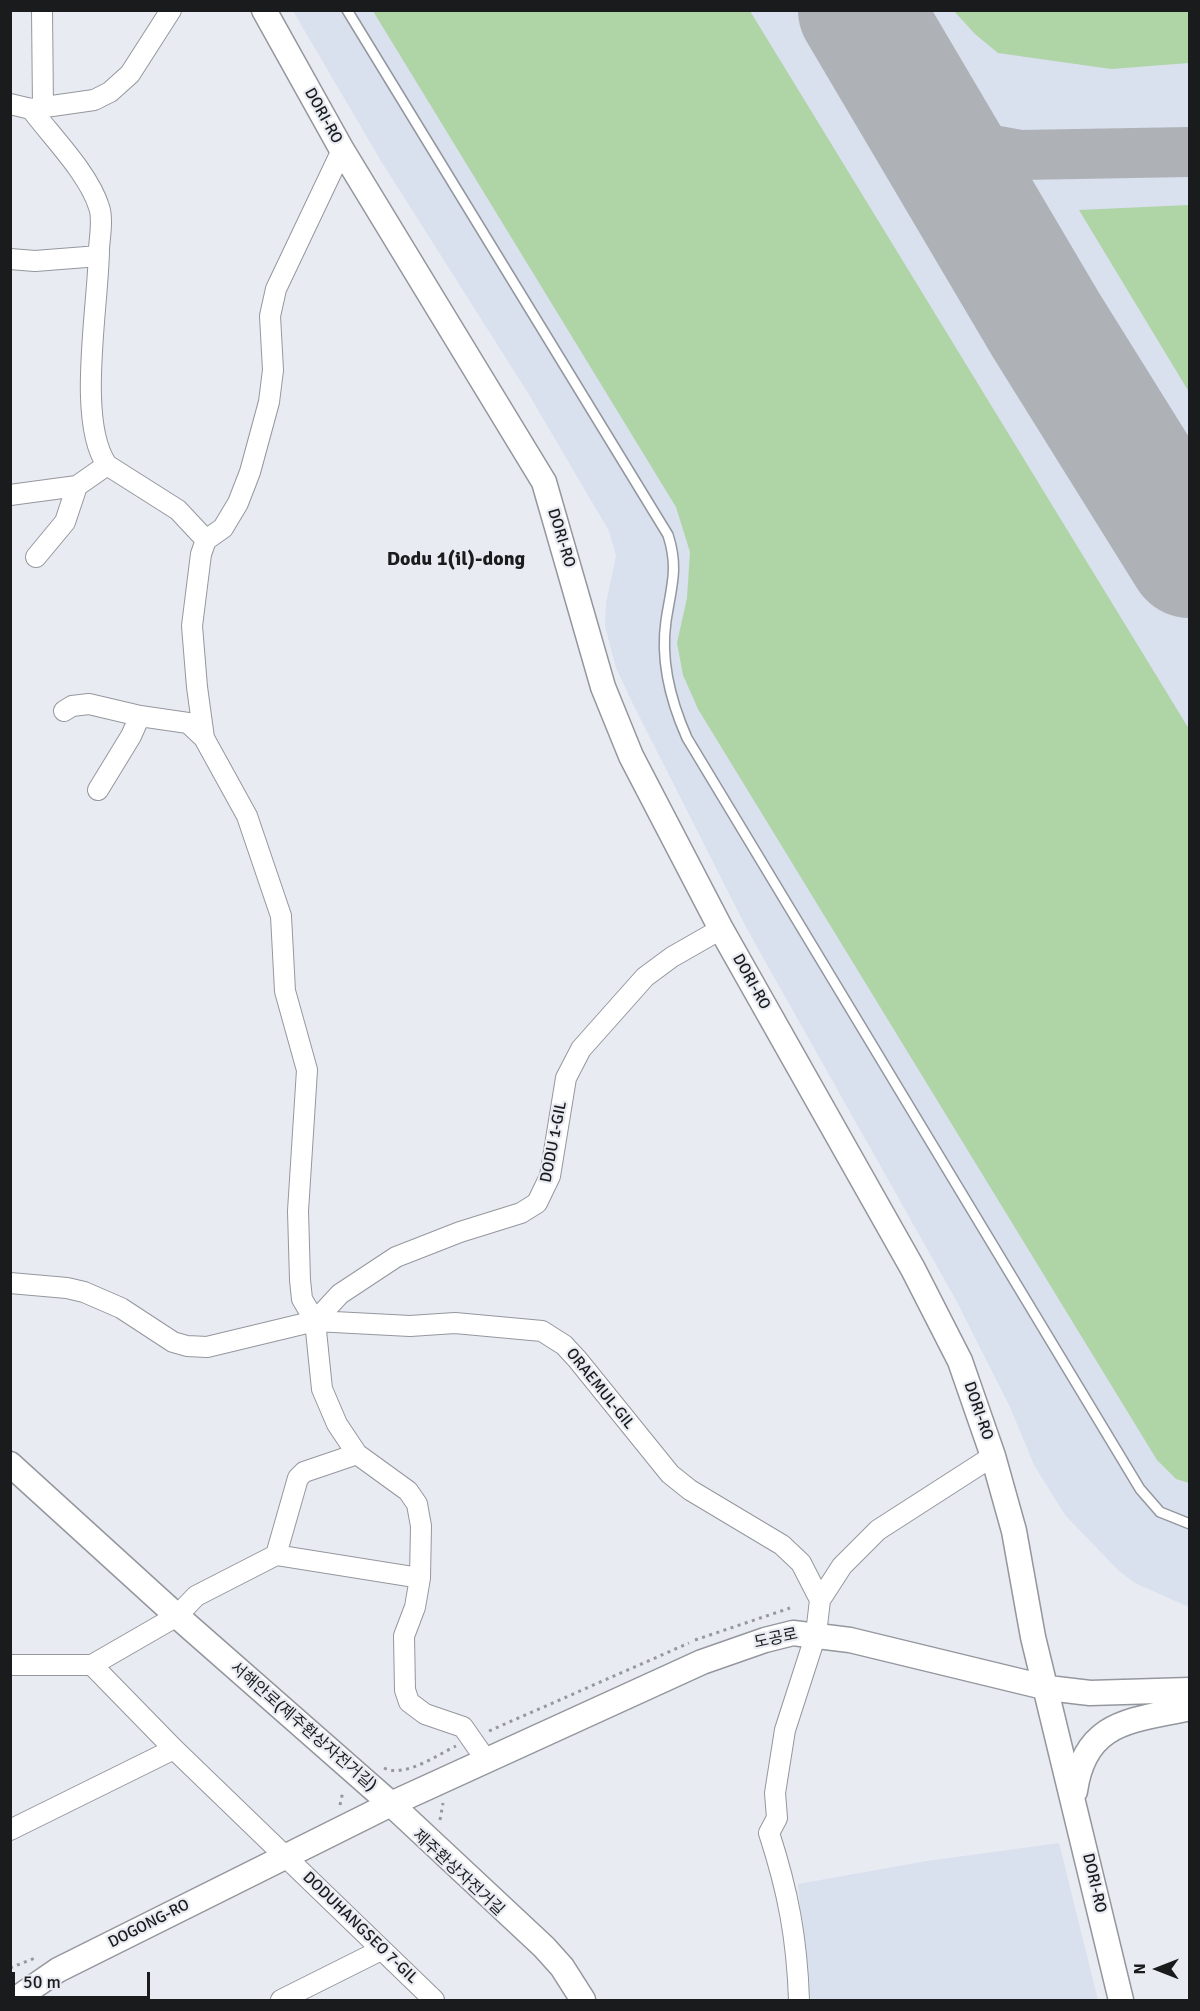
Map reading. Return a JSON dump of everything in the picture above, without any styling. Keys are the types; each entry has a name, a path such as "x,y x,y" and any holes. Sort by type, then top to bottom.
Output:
{"street":[{"path":"42,10 37,109 86,181 100,208 92,376 93,422 100,456 107,465 178,510 206,540"},
{"path":"10,104 37,109 94,100 110,92 130,74 171,10"},
{"name":"DORI-RO","path":"264,10 342,150 544,482 603,687 631,756 721,929 913,1269 960,1361 993,1456 1014,1531 1034,1637 1121,2001"},
{"path":"204,738 192,626 201,554 206,540 223,528 238,503 250,472 269,402 273,370 270,316 276,290 342,150"},
{"path":"10,259 36,261 99,256"},
{"path":"10,495 76,486 107,465"},
{"path":"36,557 65,522 76,486"},
{"path":"64,711 72,706 89,704 140,716 188,723 204,738 247,816 281,916 285,991 307,1070 298,1211 300,1280 302,1299 315,1321 326,1402 357,1454 414,1497 421,1526 420,1578 415,1607 404,1636 405,1690 409,1702 416,1710 454,1721 463,1727 486,1760"},
{"path":"98,790 131,736 140,716"},
{"name":"DODU 1-GIL","path":"315,1321 340,1294 396,1257 460,1232 521,1213 537,1203 550,1176 566,1078 581,1049 645,976 672,957 721,929"},
{"name":"ORAEMUL-GIL","path":"10,1283 67,1287 84,1292 121,1308 172,1342 187,1346 207,1347 315,1321 410,1326 475,1323 531,1329 548,1334 577,1359 670,1474 690,1490 782,1545 801,1563 820,1600"},
{"path":"276,1555 298,1478 304,1472 357,1454"},
{"path":"799,2001 798,1959 790,1900 769,1833 777,1818 775,1793 785,1730 816,1634 820,1600 842,1566 878,1530 993,1456"},
{"name":"서해안로(제주환상자전거길)","path":"10,1464 177,1616 391,1804 544,1947 562,1967 583,2001"},
{"path":"10,1665 92,1665 177,1616 196,1596 276,1555 420,1578"},
{"name":"도공로","path":"391,1804 712,1658 794,1633 850,1640 1048,1688 1090,1693 1190,1690"},
{"path":"92,1665 174,1749 286,1855"},
{"path":"1074,1800 1078,1767 1100,1738 1122,1723 1190,1708"},
{"path":"10,1830 174,1749"},
{"name":"DOGONG-RO","path":"14,1999 58,1970 391,1804"},
{"name":"DODUHANGSEO 7-GIL","path":"286,1855 434,2001"},
{"path":"289,1999 381,1950"}],"lane":[{"path":"347,10 668,535 674,553 675,576 666,622 667,675 675,710 687,738 1140,1489 1160,1512 1190,1524"}],"path":[{"path":"378,1765 395,1771 407,1768 695,1640 790,1608"},
{"path":"440,1822 444,1804"}],"shaded area":[{"path":"293,11 1189,11 1189,1607 1135,1583 1119,1571 1065,1515 1034,1465 1010,1407 957,1302 747,929 616,668 605,626 606,603 616,556 609,531 528,393 381,161"},
{"path":"1059,1843 1098,2000 811,2000 805,1974 798,1884 927,1861"}],"green space":[{"path":"373,11 750,11 1189,729 1189,1483 1176,1479 1157,1460 698,709 683,675 677,643 687,598 690,552 676,507"},
{"path":"954,11 1189,11 1189,63 1111,69 998,53 975,34"},
{"path":"1190,205 1189,392 1079,210"}],"taxiway":[{"path":"890,58 934,114 949,129 982,148 1021,155 1190,152"}],"runway":[{"path":"860,10 1046,325 1190,556"}],"district":[{"name":"Dodu 1(il)-dong","path":"456,560"}]}
